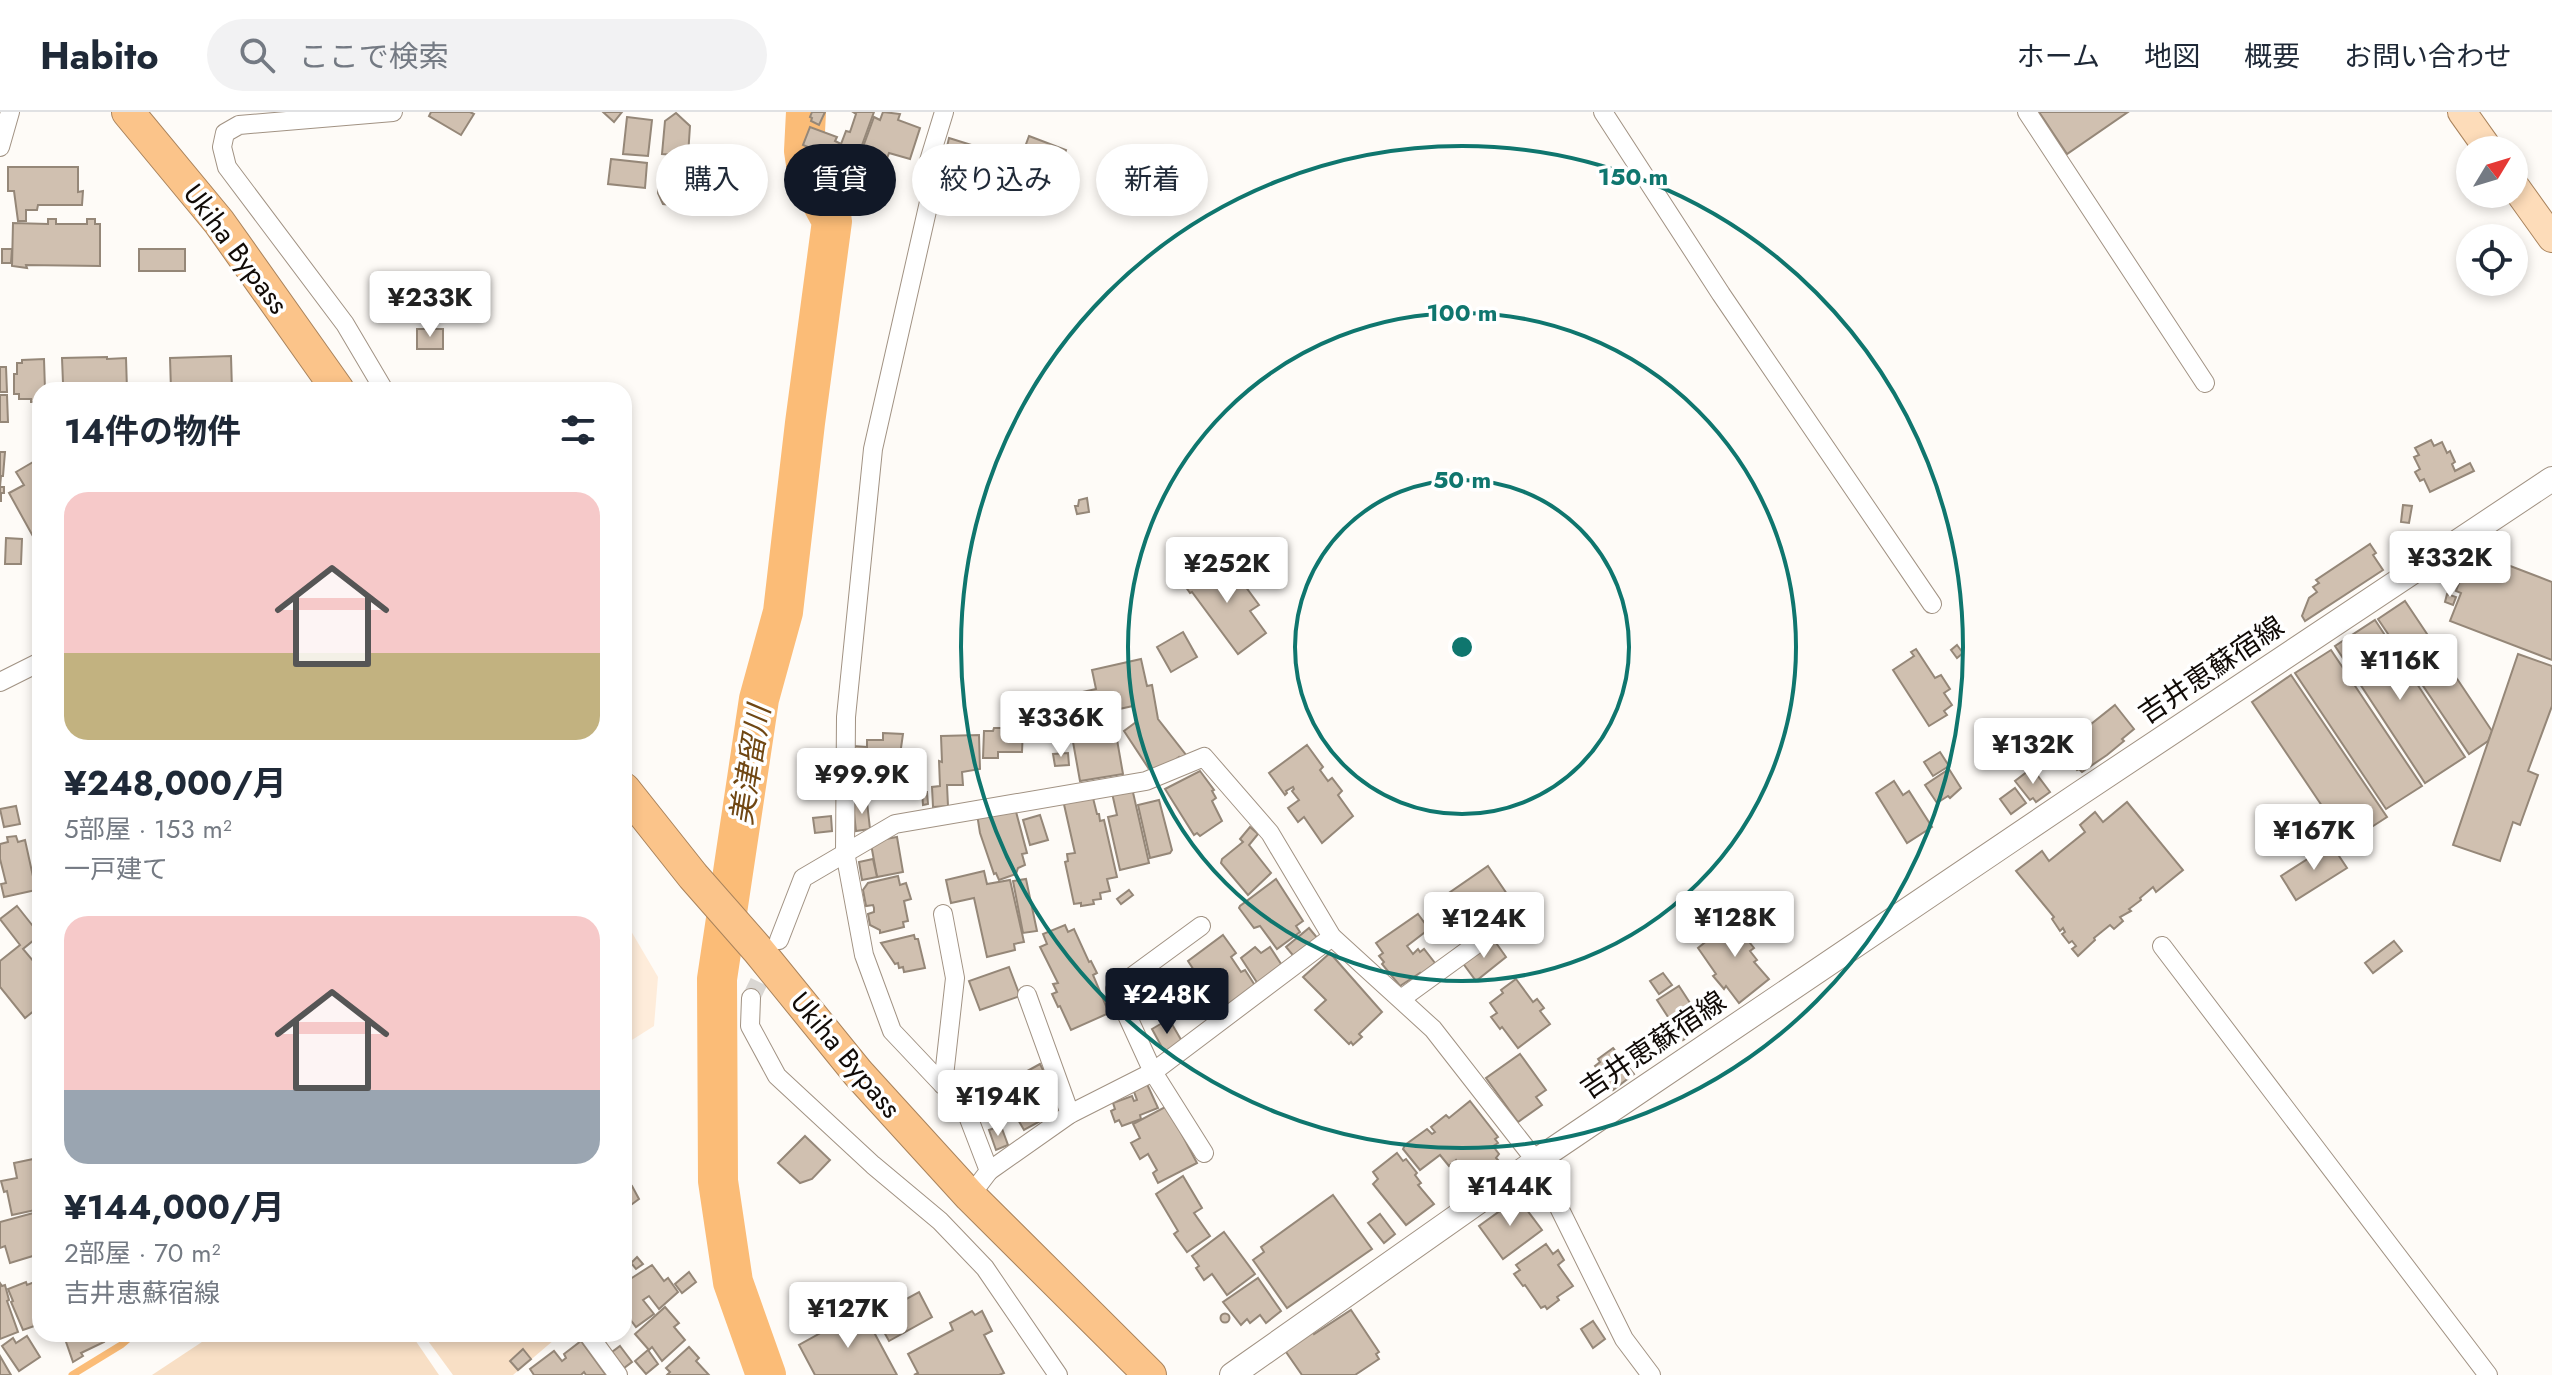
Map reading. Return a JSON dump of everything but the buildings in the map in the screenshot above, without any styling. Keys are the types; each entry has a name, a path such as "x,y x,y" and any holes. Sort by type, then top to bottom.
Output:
{"highway":[{"name":"Ukiha Bypass","path":"128,112 219,222 332,382"},
{"name":"Ukiha Bypass","path":"632,799 693,876 768,945 858,1073 980,1184 1150,1375"}],"main road":[{"path":"2462,112 2479,136"},
{"path":"2528,205 2552,238"},
{"name":"吉井恵蘇宿線","path":"1232,1375 1536,1161 2552,479"}],"street":[{"path":"0,147 10,112"},
{"path":"379,382 345,324 227,167 222,147 225,133 239,125 393,112"},
{"path":"944,112 929,161 929,202 873,449 846,717 845,852 864,955 892,1031 943,1085 961,1098 980,1184 1070,1114 1153,1072 1332,937"},
{"path":"1603,112 1721,294 1932,604"},
{"path":"2027,112 2205,383"},
{"path":"0,682 32,666"},
{"path":"768,945 803,878 895,824 1146,781 1204,757 1270,833 1332,937 1433,1029 1536,1161 1624,1339 1651,1375"},
{"path":"943,914 955,978 943,1085"},
{"path":"1401,999 1511,919"},
{"path":"1201,926 1115,989 1153,1072 1204,1153"},
{"path":"2162,946 2488,1375"},
{"path":"1027,995 1070,1114"},
{"path":"751,998 750,1026 777,1076 873,1165 940,1221 985,1268 1058,1375"},
{"path":"594,1342 618,1375"}],"shaded area":[{"path":"632,933 658,977 654,1026 632,1040"},
{"path":"202,1342 416,1342 439,1375 152,1375"},
{"path":"429,1342 552,1342 513,1375 453,1375"}],"waterway":[{"name":"美津留川","path":"766,1375 733,1282 718,1181 717,979 759,699 783,612 832,221 808,177 804,151 806,112"},
{"path":"72,1375 125,1342"}],"tunnel":[{"path":"751,998 771,957"}]}
